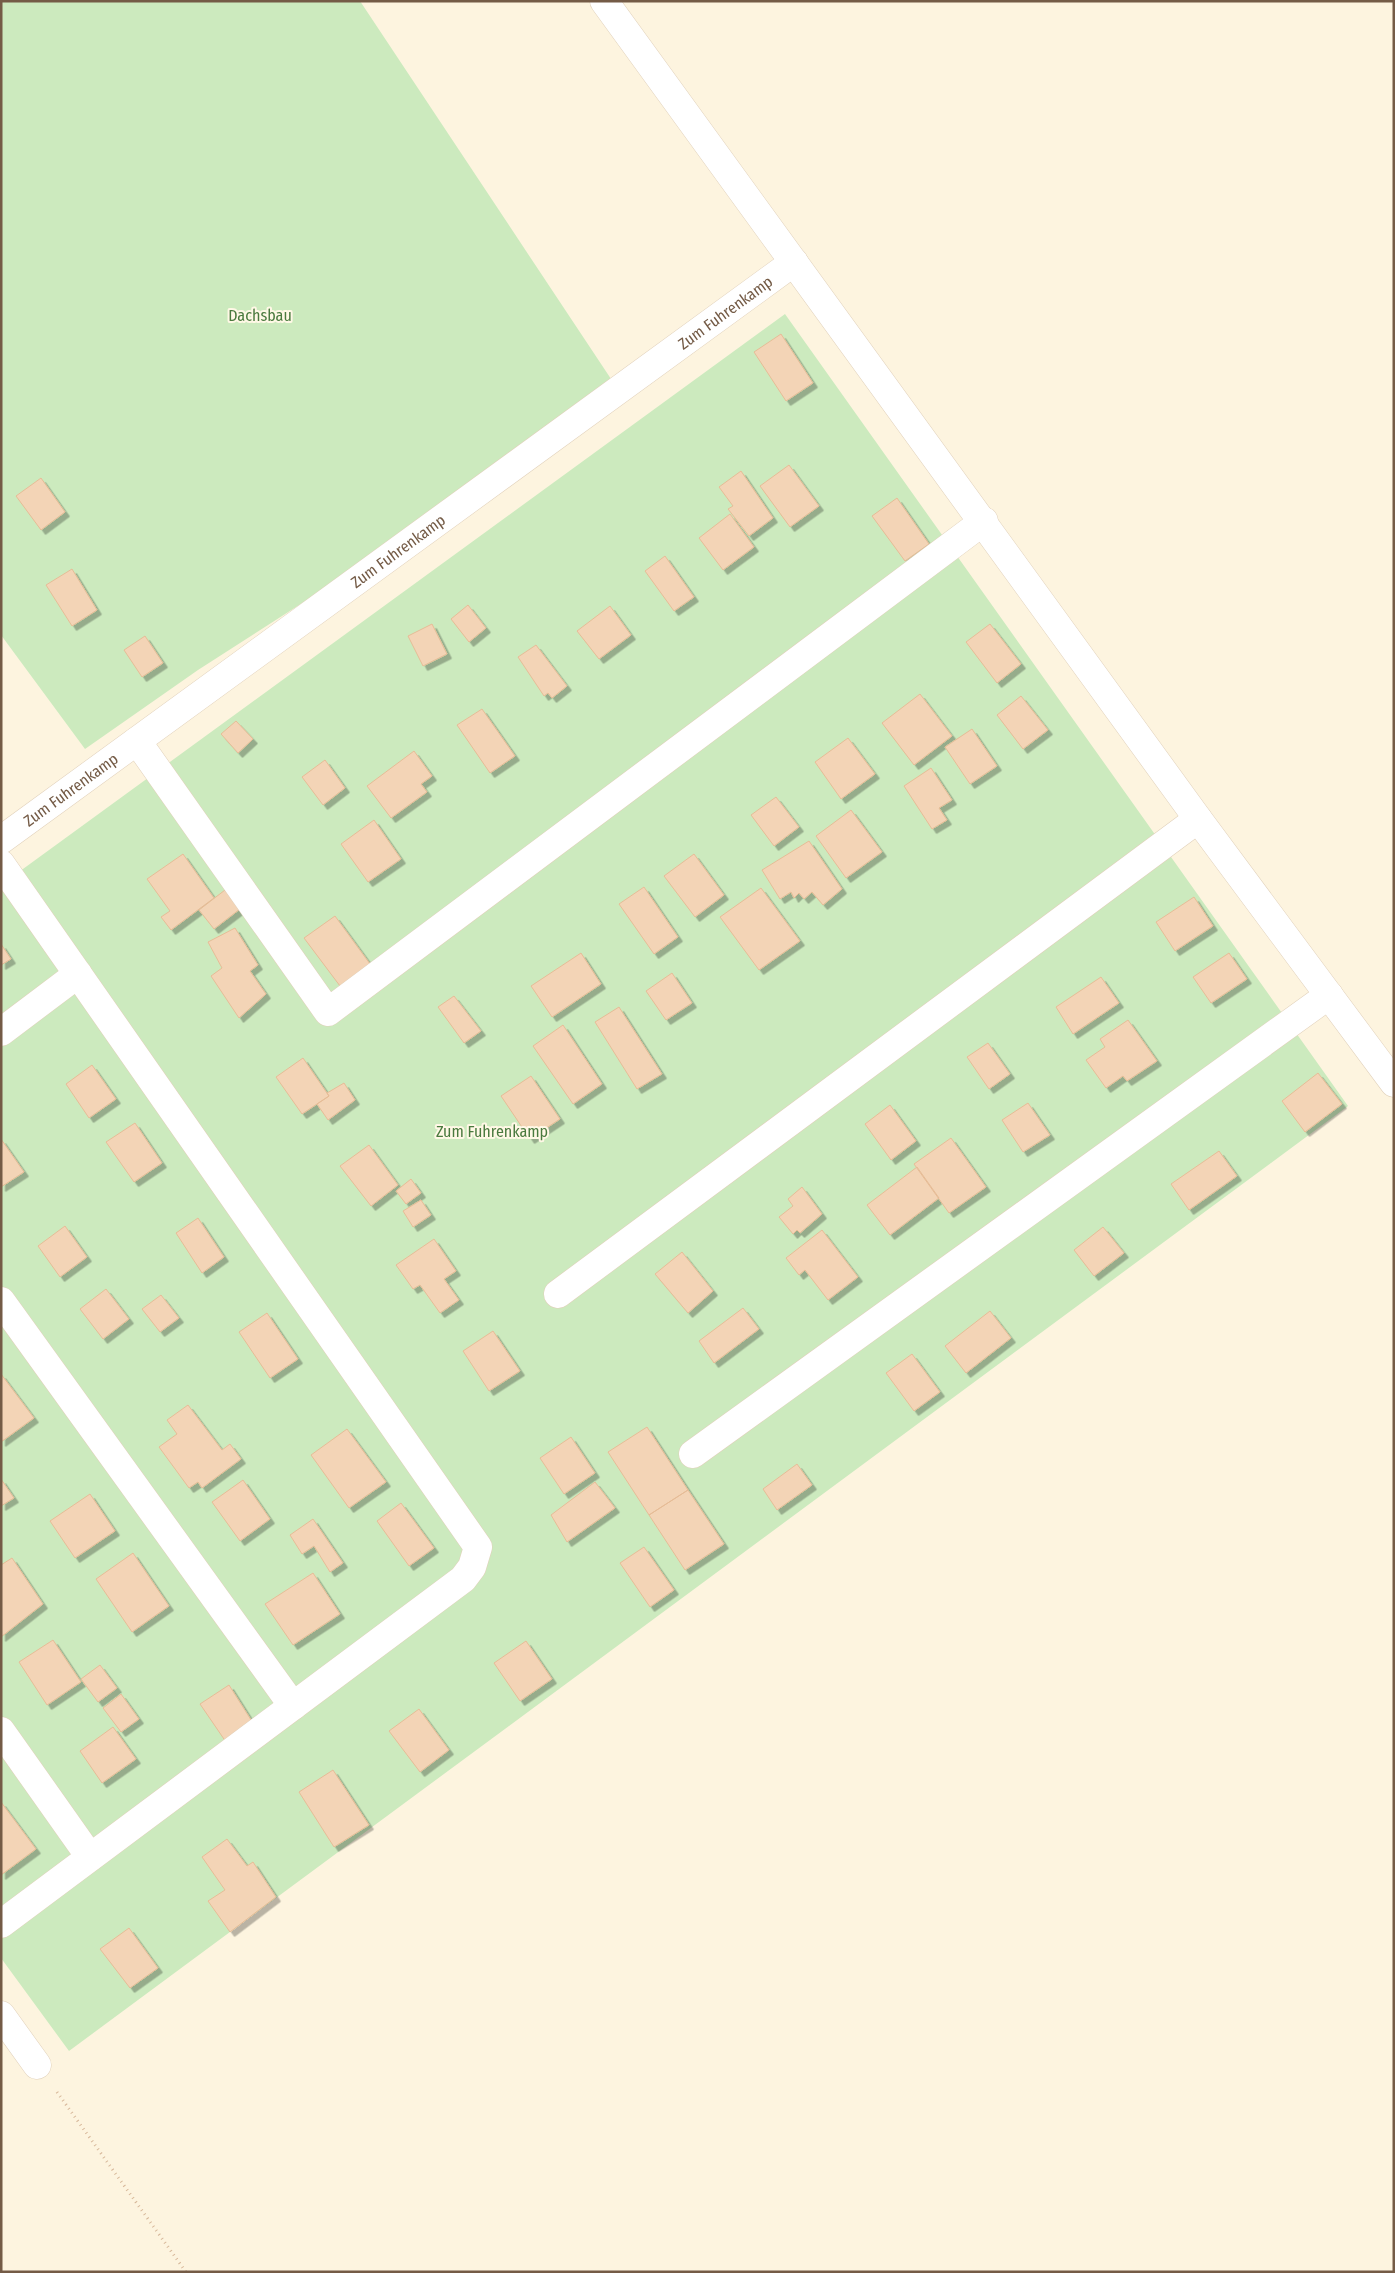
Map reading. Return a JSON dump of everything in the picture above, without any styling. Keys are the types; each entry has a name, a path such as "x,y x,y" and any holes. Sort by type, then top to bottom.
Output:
{"street":[{"path":"604,1 984,521 1198,819 1394,1083"},
{"name":"Zum Fuhrenkamp","path":"1,840 794,262"},
{"path":"136,741 328,1012 984,521"},
{"path":"558,1294 1198,819"},
{"path":"1,864 478,1547 472,1567 463,1579 1,1924"},
{"path":"1,1032 78,974"},
{"path":"693,1454 1329,995"},
{"path":"1,1301 293,1706"},
{"path":"1,1731 90,1857"},
{"path":"1,2015 37,2065"}],"path":[{"path":"37,2065 186,2272"}],"green space":[{"name":"Dachsbau","path":"1,1 360,1 623,397 198,670 85,749 1,635"},
{"name":"Zum Fuhrenkamp","path":"785,314 1348,1106 69,2051 1,1958 1,885"}],"building":[{"path":"781,334 813,383 786,401 754,352"},
{"path":"789,465 819,506 790,527 760,486"},
{"path":"741,471 773,518 749,536 728,509 733,506 719,487"},
{"path":"41,478 65,512 41,530 16,496"},
{"path":"897,498 929,544 905,561 872,516"},
{"path":"730,514 754,547 723,570 699,538"},
{"path":"665,556 694,597 674,611 645,571"},
{"path":"72,569 97,610 72,626 46,585"},
{"path":"468,605 486,628 469,642 451,619"},
{"path":"610,606 631,635 599,659 577,631"},
{"path":"432,624 447,654 423,666 408,636"},
{"path":"990,624 1021,664 997,683 966,642"},
{"path":"145,636 163,663 142,677 124,650"},
{"path":"536,645 567,686 552,698 548,693 544,696 518,657"},
{"path":"920,694 952,736 914,765 882,723"},
{"path":"1021,696 1048,730 1023,749 997,715"},
{"path":"482,709 515,756 490,773 457,725"},
{"path":"236,721 253,739 238,753 221,734"},
{"path":"972,729 997,766 970,784 945,747"},
{"path":"848,738 875,774 841,799 815,762"},
{"path":"414,751 432,776 421,784 427,792 391,818 367,786"},
{"path":"325,760 345,788 323,805 302,777"},
{"path":"931,768 952,800 939,808 947,820 932,829 904,786"},
{"path":"776,797 799,827 774,846 751,815"},
{"path":"851,810 882,852 846,878 816,836"},
{"path":"374,820 401,859 368,882 341,844"},
{"path":"809,841 842,889 823,905 812,892 804,899 799,893 794,898 791,892 780,899 762,870"},
{"path":"183,854 214,898 171,930 161,917 170,911 147,879"},
{"path":"694,854 724,895 695,917 664,876"},
{"path":"644,887 678,937 654,954 619,904"},
{"path":"761,888 800,941 759,970 720,917"},
{"path":"225,890 240,909 214,929 199,910"},
{"path":"1194,897 1213,926 1175,951 1156,922"},
{"path":"335,916 373,968 343,990 304,938"},
{"path":"235,928 258,965 250,971 266,994 239,1018 211,976 222,968 208,942"},
{"path":"1,944 11,959 1,965"},
{"path":"581,953 601,984 552,1017 531,986"},
{"path":"1229,953 1247,979 1211,1003 1193,977"},
{"path":"672,973 692,1003 666,1020 646,991"},
{"path":"1101,977 1119,1003 1073,1034 1056,1007"},
{"path":"454,996 481,1031 464,1043 438,1007"},
{"path":"619,1007 662,1074 637,1089 595,1022"},
{"path":"1128,1020 1157,1061 1127,1081 1123,1076 1106,1088 1086,1060 1105,1047 1100,1039"},
{"path":"563,1025 602,1084 573,1104 533,1046"},
{"path":"988,1043 1010,1074 989,1089 967,1057"},
{"path":"303,1058 329,1096 302,1114 276,1077"},
{"path":"92,1065 116,1099 89,1118 66,1084"},
{"path":"1318,1073 1342,1104 1305,1132 1282,1101"},
{"path":"531,1076 560,1119 530,1139 501,1096"},
{"path":"344,1083 355,1100 328,1120 317,1104 329,1096 327,1093"},
{"path":"1028,1103 1050,1135 1023,1152 1002,1120"},
{"path":"890,1105 916,1141 891,1160 865,1124"},
{"path":"135,1123 162,1163 134,1182 106,1142"},
{"path":"951,1138 986,1187 949,1213 914,1164"},
{"path":"1,1139 24,1172 1,1187"},
{"path":"369,1145 398,1185 371,1206 340,1166"},
{"path":"1219,1151 1237,1176 1189,1210 1171,1184"},
{"path":"917,1167 939,1198 890,1235 867,1205"},
{"path":"411,1179 421,1193 406,1204 396,1191"},
{"path":"802,1187 822,1214 800,1233 797,1230 793,1234 779,1217 793,1206 788,1199"},
{"path":"421,1200 431,1215 413,1227 403,1211"},
{"path":"198,1218 224,1257 202,1273 176,1233"},
{"path":"65,1226 87,1257 60,1277 38,1246"},
{"path":"1103,1227 1124,1253 1094,1276 1074,1250"},
{"path":"822,1230 858,1277 828,1300 805,1270 799,1275 786,1258"},
{"path":"434,1239 456,1271 444,1279 459,1300 440,1313 420,1285 413,1289 396,1265"},
{"path":"682,1252 713,1291 688,1313 655,1274"},
{"path":"106,1289 129,1319 103,1339 80,1309"},
{"path":"161,1295 179,1318 160,1332 142,1309"},
{"path":"743,1308 759,1329 714,1363 699,1341"},
{"path":"990,1311 1011,1338 966,1373 945,1346"},
{"path":"267,1313 298,1359 270,1378 239,1332"},
{"path":"493,1331 520,1371 489,1391 463,1351"},
{"path":"912,1354 940,1392 914,1411 886,1373"},
{"path":"1,1374 34,1418 1,1442"},
{"path":"188,1405 222,1450 230,1444 241,1459 202,1488 198,1482 189,1488 159,1447 177,1434 167,1420"},
{"path":"647,1427 688,1490 649,1515 608,1452"},
{"path":"347,1429 386,1482 349,1508 311,1455"},
{"path":"571,1437 595,1473 564,1494 540,1458"},
{"path":"797,1464 812,1485 777,1510 763,1489"},
{"path":"1,1479 14,1498 1,1506"},
{"path":"243,1480 270,1519 240,1541 212,1502"},
{"path":"595,1482 615,1508 567,1542 551,1515"},
{"path":"688,1490 724,1544 685,1570 649,1515"},
{"path":"90,1494 115,1531 75,1558 50,1521"},
{"path":"401,1503 434,1548 409,1566 377,1521"},
{"path":"313,1519 343,1563 330,1572 314,1546 302,1554 290,1535"},
{"path":"644,1547 674,1590 650,1607 620,1563"},
{"path":"133,1553 169,1606 132,1632 96,1579"},
{"path":"12,1558 43,1604 1,1637 1,1565"},
{"path":"313,1573 340,1614 293,1645 265,1604"},
{"path":"53,1640 81,1682 47,1705 19,1662"},
{"path":"526,1641 552,1679 520,1701 494,1663"},
{"path":"100,1665 117,1688 98,1702 81,1679"},
{"path":"229,1685 253,1723 226,1742 200,1704"},
{"path":"121,1694 139,1719 121,1732 103,1708"},
{"path":"419,1709 449,1750 420,1772 389,1731"},
{"path":"113,1727 136,1759 102,1783 80,1751"},
{"path":"333,1770 369,1825 334,1847 299,1792"},
{"path":"1,1802 36,1849 1,1875"},
{"path":"227,1839 247,1866 253,1862 276,1897 230,1932 208,1901 225,1890 202,1857"},
{"path":"129,1928 158,1968 130,1988 100,1949"}]}
